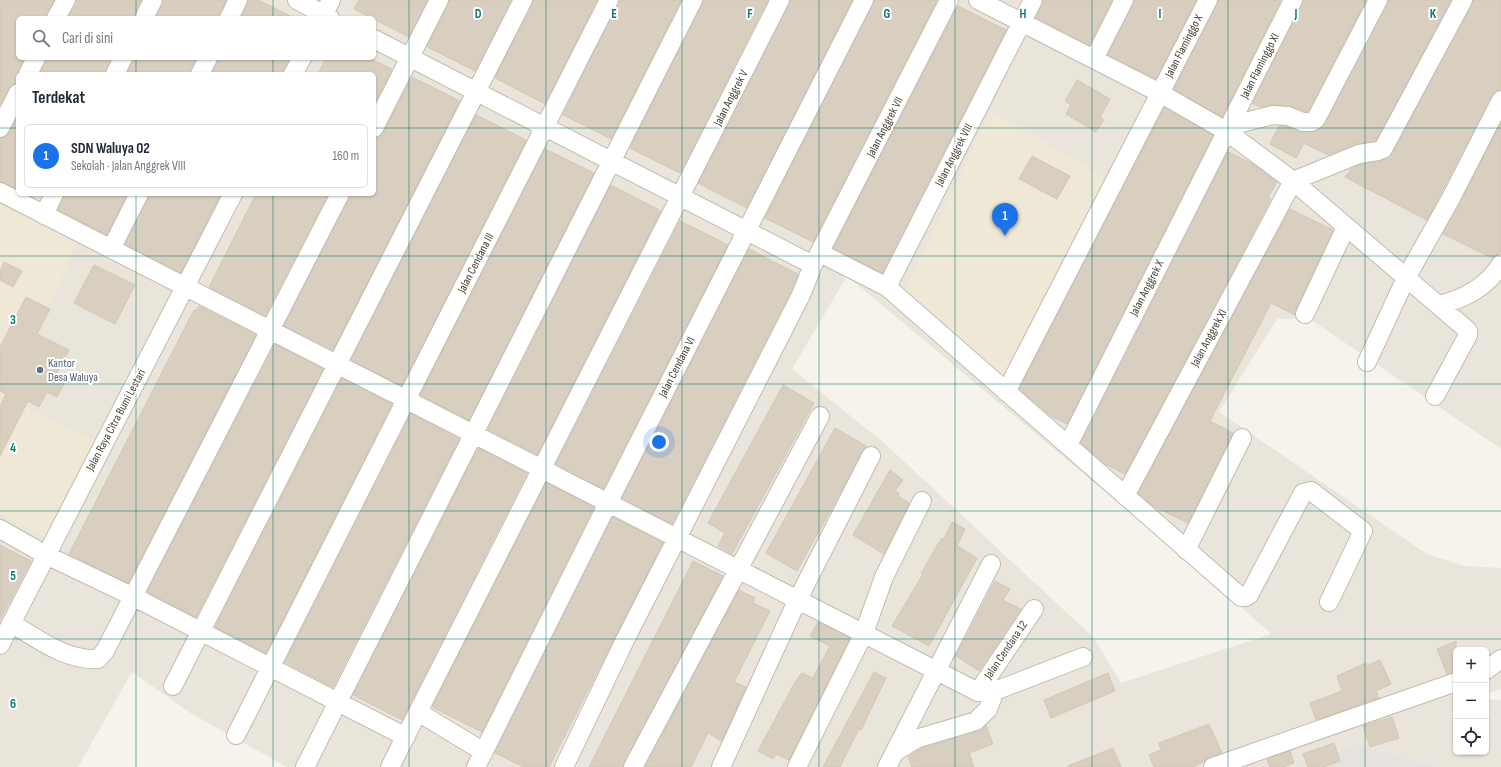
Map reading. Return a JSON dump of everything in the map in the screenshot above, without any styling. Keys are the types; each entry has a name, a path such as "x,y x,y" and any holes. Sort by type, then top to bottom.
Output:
{"street":[{"path":"57,16 66,0"},
{"path":"145,16 153,0"},
{"path":"229,16 238,0"},
{"path":"297,0 327,13"},
{"path":"376,124 439,0"},
{"path":"173,686 523,0"},
{"name":"Jalan Cendana III","path":"236,735 609,0"},
{"path":"305,767 693,0"},
{"name":"Jalan Anggrek V","path":"390,767 780,0"},
{"name":"Jalan Cendana VI","path":"480,759 608,503 864,0"},
{"name":"Jalan Anggrek VII","path":"564,767 592,706 678,539 801,295 817,259 949,0"},
{"path":"978,0 1228,128 1439,305 1468,331 1468,335 1435,396"},
{"name":"Jalan Anggrek VIII","path":"887,287 1034,0"},
{"path":"1094,59 1124,0"},
{"name":"Jalan Flaminggo X","path":"1006,392 1208,0"},
{"name":"Jalan Flaminggo XI","path":"1228,128 1293,0"},
{"path":"1228,128 1273,115 1288,116 1303,122 1311,122 1316,119 1378,0"},
{"path":"1292,181 1359,154 1383,149 1463,0"},
{"path":"376,40 410,56 747,230 887,287 1240,597 1249,595 1303,493 1311,491 1363,531 1329,602"},
{"path":"29,72 35,60"},
{"path":"116,72 123,60"},
{"path":"201,72 207,60"},
{"path":"294,72 301,60"},
{"path":"0,128 16,97"},
{"path":"1366,362 1406,278 1450,200 1501,100"},
{"name":"Jalan Anggrek X","path":"1068,445 1228,128"},
{"name":"Jalan Anggrek XI","path":"1124,496 1292,181"},
{"path":"0,192 110,249 186,286 270,331 542,469 797,601 978,692 995,691 1083,657"},
{"path":"44,215 53,196"},
{"path":"110,249 138,196"},
{"name":"Jalan Raya Citra Bumi Lestari","path":"0,646 231,196"},
{"path":"12,623 59,651 87,660 98,659 105,651 339,196"},
{"path":"1305,314 1346,227"},
{"path":"1439,305 1459,300 1478,289 1496,272 1501,264"},
{"path":"633,767 820,416"},
{"path":"1186,550 1242,438"},
{"path":"721,767 797,601 871,456"},
{"path":"797,767 864,634 884,577 922,501"},
{"path":"0,529 46,555 134,597 406,737"},
{"path":"891,759 991,564"},
{"name":"Jalan Cendana 12","path":"978,692 1034,609"},
{"path":"1489,668 1501,659"},
{"path":"1213,767 1453,683"},
{"path":"891,759 916,739 976,721 988,709 995,691"},
{"path":"418,712 480,759"}],"shaded area":[{"path":"0,0 1501,0 1501,449 1310,319 1277,319 1219,412 1427,554 1464,566 1501,568 1501,689 1489,693 1489,647 1453,647 1453,755 1489,755 1489,699 1501,700 1501,767 1440,767 1357,744 1294,767 287,767 192,714 132,672 78,767 0,767","holes":["847,276 1220,588 1271,634 1121,683 1094,638 883,442 792,369"]},
{"path":"991,111 1108,180 1004,380 904,292"},
{"path":"0,196 81,235 7,397 99,442 50,540 0,513"},
{"path":"1357,744 1440,767 1294,767"}],"building":[{"path":"0,0 54,0 47,16 16,16 16,60 23,60 18,72 16,72 16,83 9,88 0,105"},
{"path":"76,0 141,0 135,16 69,16"},
{"path":"163,0 226,0 220,16 157,16"},
{"path":"248,0 258,0 290,16 242,16"},
{"path":"359,0 427,0 409,37 376,20 376,16 368,16 354,9"},
{"path":"449,0 511,0 475,71 427,47"},
{"path":"533,0 597,0 545,104 495,78"},
{"path":"619,0 681,0 611,139 563,115"},
{"path":"703,0 768,0 680,173 630,148"},
{"path":"790,0 852,0 747,208 698,183"},
{"path":"874,0 937,0 813,242 765,218"},
{"path":"1043,0 1112,0 1089,45 1036,18"},
{"path":"1134,0 1196,0 1156,79 1108,55"},
{"path":"1218,0 1281,0 1222,117 1174,89"},
{"path":"1303,0 1366,0 1308,112 1289,106 1273,105 1261,107 1252,103"},
{"path":"1388,0 1451,0 1376,141 1355,144 1328,155 1304,143 1296,158 1270,144 1279,126 1286,126 1299,132 1311,132 1316,131 1325,124"},
{"path":"1473,0 1501,0 1501,90 1496,91 1492,95 1427,220 1345,177 1352,168 1362,164 1382,161 1392,154"},
{"path":"958,6 1006,30 882,273 833,248"},
{"path":"45,60 110,60 106,72 41,72"},
{"path":"132,60 195,60 191,72 128,72"},
{"path":"217,60 289,60 283,72 213,72"},
{"path":"325,60 373,60 392,69 376,101 376,72 319,72"},
{"path":"412,77 460,101 333,350 284,326 349,196 376,196 376,138 383,133"},
{"path":"1077,80 1110,99 1100,117 1104,120 1096,132 1066,114 1071,105 1065,101"},
{"path":"1164,108 1213,135 1067,424 1051,416 1019,389"},
{"path":"476,115 526,140 402,386 351,360"},
{"path":"16,120 16,188 0,182 0,138 5,137 9,133"},
{"path":"1501,123 1501,250 1499,254 1492,258 1443,234"},
{"path":"545,149 594,173 469,420 420,395"},
{"path":"1228,152 1253,164 1277,182 1268,198 1271,199 1125,474 1105,464 1081,443"},
{"path":"1032,156 1070,176 1057,199 1019,179"},
{"path":"611,185 661,211 537,455 488,429"},
{"path":"63,196 126,196 107,235 58,210"},
{"path":"148,196 220,196 181,273 125,244"},
{"path":"255,196 327,196 265,316 209,287"},
{"path":"1290,209 1333,230 1295,315 1271,303 1210,421 1233,433 1188,523 1153,506 1138,493"},
{"path":"680,221 728,245 603,489 556,464"},
{"path":"749,249 798,274 791,291 672,524 622,498"},
{"path":"4,262 22,271 13,287 0,280 0,271"},
{"path":"94,265 135,285 115,324 74,303"},
{"path":"26,297 50,309 37,334 69,350 54,379 64,384 57,397 47,392 39,407 28,401 0,456 0,406 6,394 0,391 0,347"},
{"path":"199,306 256,335 128,583 69,554 194,310 196,311"},
{"path":"275,344 323,369 196,617 147,592"},
{"path":"342,378 392,404 266,653 215,627"},
{"path":"783,385 814,403 732,554 718,546 725,533 708,523"},
{"path":"411,414 459,439 333,687 285,662"},
{"path":"835,428 866,446 797,571 766,553"},
{"path":"478,448 527,473 402,720 353,695"},
{"path":"890,470 903,480 895,491 899,493 898,496 909,503 884,554 853,535"},
{"path":"546,483 594,507 482,732 432,707"},
{"path":"613,517 663,543 549,767 523,767 495,753"},
{"path":"952,522 965,529 957,546 977,558 929,646 892,626 923,574 921,574 935,549 942,538 944,539"},
{"path":"0,545 31,561 0,620"},
{"path":"693,561 723,576 623,767 589,767"},
{"path":"995,581 1010,589 1003,600 1021,609 979,671 956,656"},
{"path":"739,590 755,598 753,603 770,611 734,682 746,687 722,741 708,733 691,767 645,767"},
{"path":"818,622 850,638 789,760 776,754 773,759 758,751 795,682 802,673 813,678 830,646 810,636"},
{"path":"1456,641 1456,647 1453,647 1453,673 1447,674 1437,649"},
{"path":"1380,660 1391,684 1376,691 1379,698 1316,720 1310,703 1342,691 1337,676 1366,663 1367,666"},
{"path":"874,672 886,678 861,730 859,729 840,767 823,767"},
{"path":"1108,673 1115,691 1051,718 1044,700"},
{"path":"1392,717 1399,738 1370,747 1363,726"},
{"path":"1209,724 1222,753 1210,757 1204,762 1192,767 1154,767 1149,755 1161,750 1159,743"},
{"path":"986,725 993,744 969,753 974,767 912,767 908,757 920,749 979,731"},
{"path":"1334,743 1340,761 1323,767 1308,767 1303,754"},
{"path":"1113,748 1121,767 1068,767 1068,766"},
{"path":"1290,751 1294,763 1283,767 1270,767 1267,759"}],"place":[{"name":"SDN Waluya 02","path":"1005,236"},
{"name":"Kantor Desa Waluya","path":"40,370"}]}
